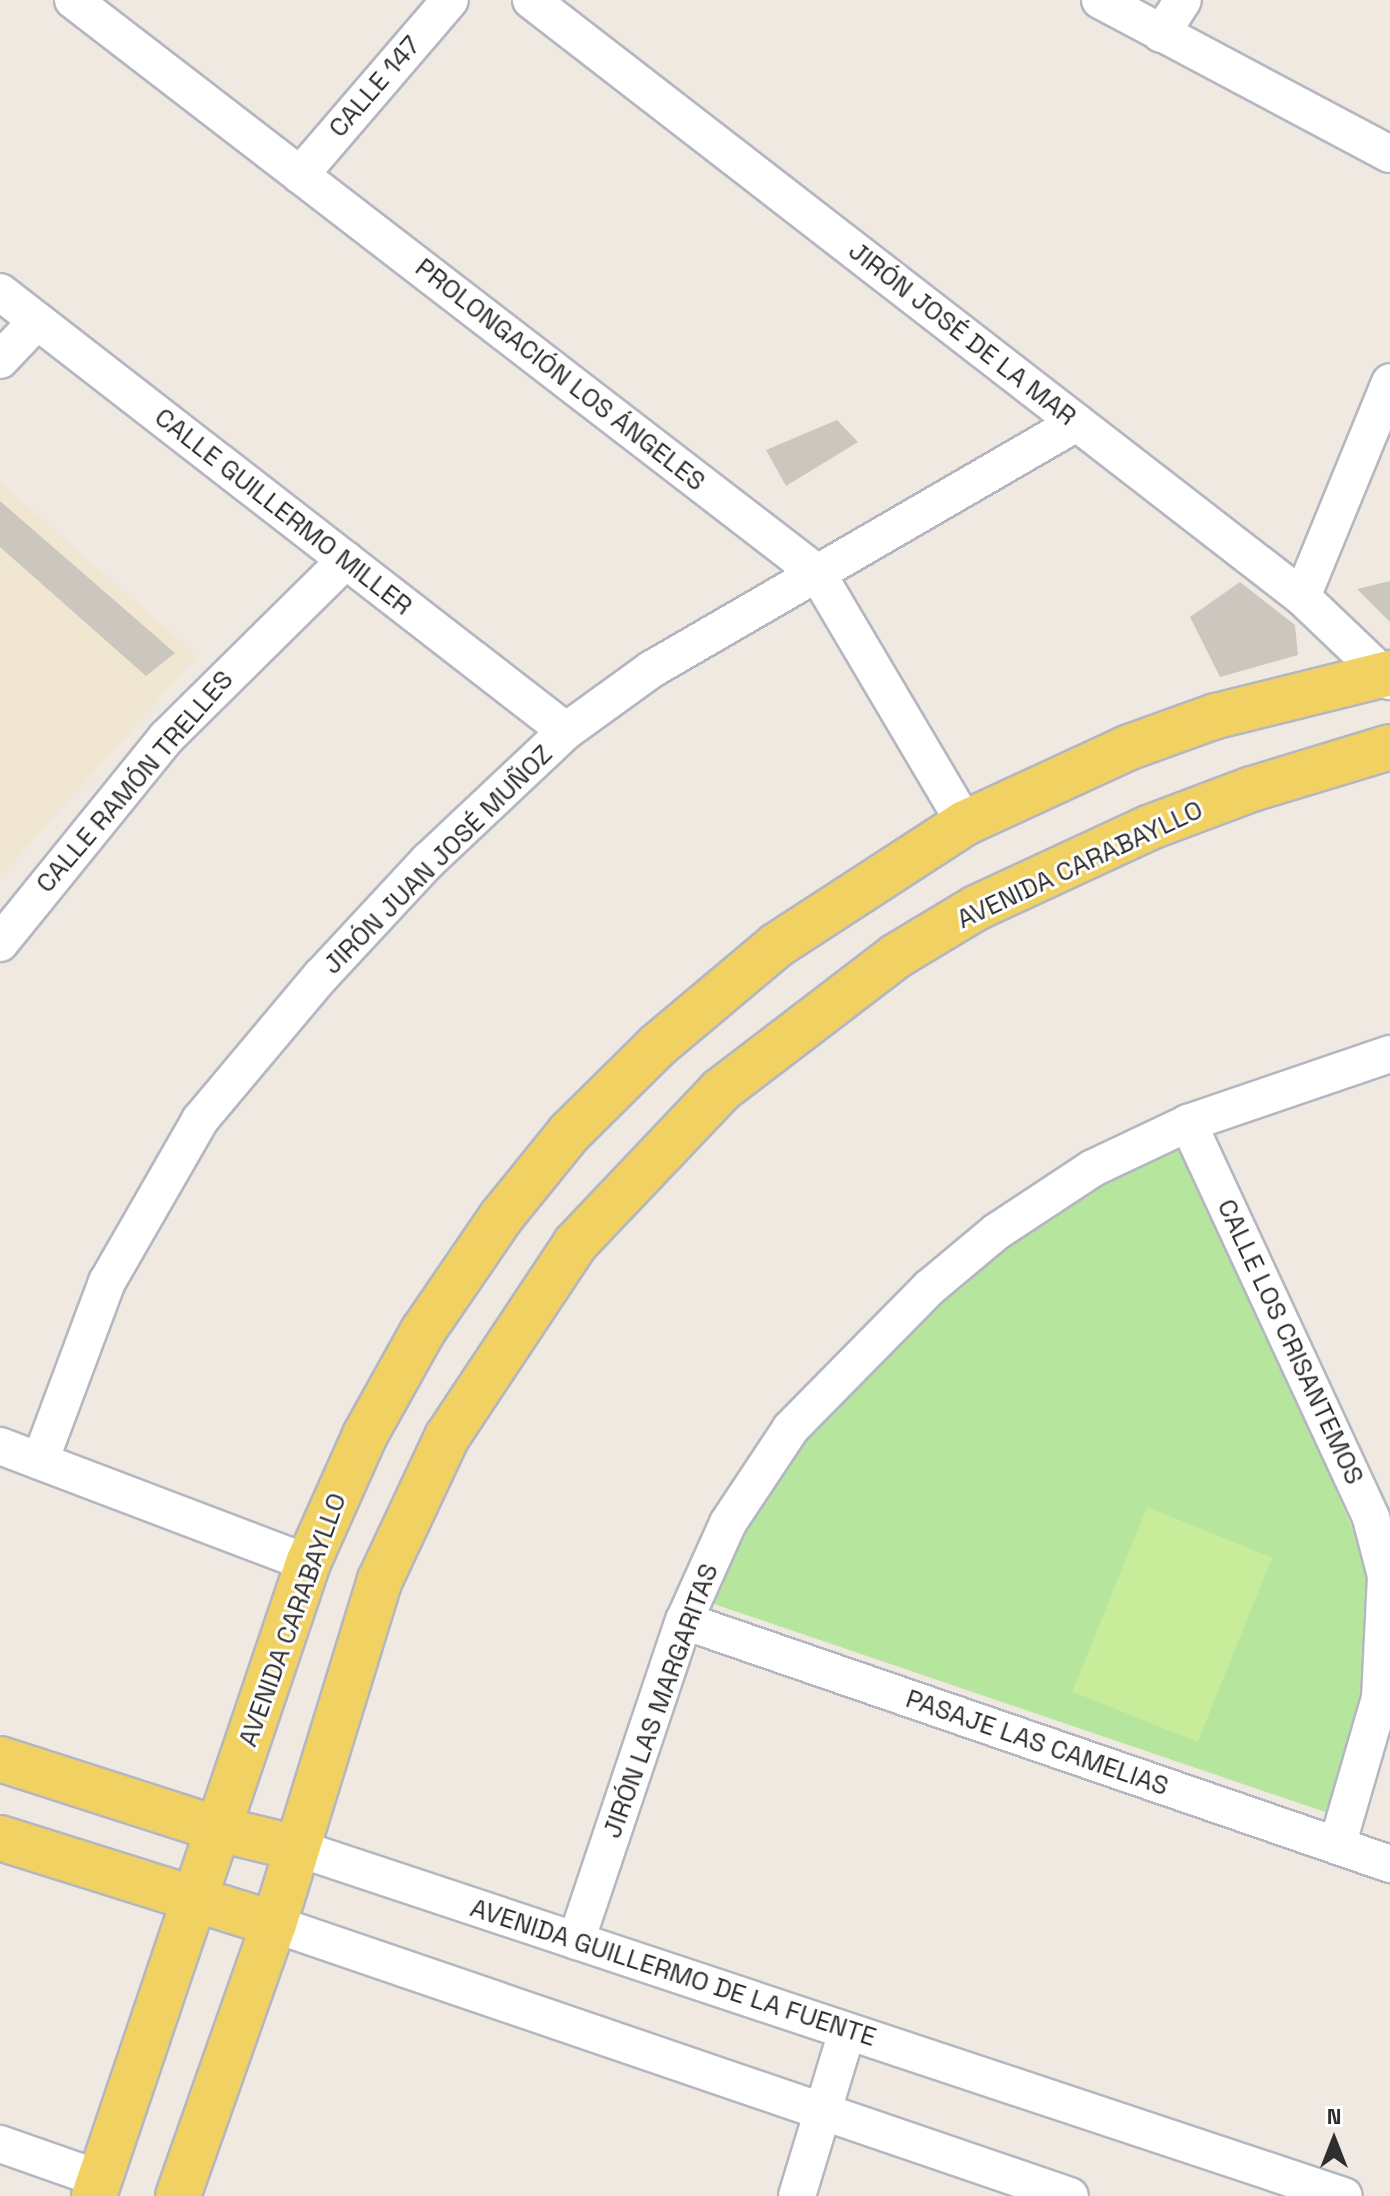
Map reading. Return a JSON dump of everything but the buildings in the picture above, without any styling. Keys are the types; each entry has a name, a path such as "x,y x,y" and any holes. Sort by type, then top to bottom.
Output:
{"main road":[{"name":"AVENIDA CARABAYLLO","path":"97,2187 308,1563 365,1435 423,1331 501,1217 569,1133 658,1045 777,945 965,823 1011,798 1187,727 1389,676"},
{"name":"AVENIDA CARABAYLLO","path":"178,2196 274,1924 380,1580 447,1437 575,1244 646,1165 721,1090 813,1015 976,908 1148,828 1252,789 1390,747"},
{"name":"AVENIDA GUILLERMO DE LA FUENTE","path":"0,1759 218,1829 297,1848"},
{"path":"0,1838 274,1924"}],"street":[{"name":"PROLONGACIÓN LOS ÁNGELES","path":"73,0 817,573 965,823"},
{"name":"CALLE 147","path":"300,175 450,0"},
{"name":"JIRÓN JOSÉ DE LA MAR","path":"531,0 1302,597 1389,676"},
{"path":"1100,0 1390,154"},
{"path":"1161,34 1183,0"},
{"name":"CALLE GUILLERMO MILLER","path":"0,292 566,731"},
{"path":"0,360 37,321"},
{"path":"1302,597 1390,382"},
{"name":"JIRÓN JUAN JOSÉ MUÑOZ","path":"40,1461 107,1282 200,1120 321,976 428,861 566,731 652,669 1077,423"},
{"name":"CALLE RAMÓN TRELLES","path":"0,943 166,738 346,560"},
{"name":"JIRÓN LAS MARGARITAS","path":"576,1941 684,1621 728,1523 791,1428 875,1341 996,1232 1093,1168 1188,1123 1390,1054"},
{"name":"CALLE LOS CRISANTEMOS","path":"1188,1123 1371,1518 1386,1576 1380,1698 1337,1846"},
{"path":"0,1446 308,1563"},
{"name":"PASAJE LAS CAMELIAS","path":"684,1621 1390,1864"},
{"name":"AVENIDA GUILLERMO DE LA FUENTE","path":"297,1848 1344,2196"},
{"path":"274,1924 1070,2196"},
{"path":"797,2196 847,2031"},
{"path":"0,2144 97,2187"}],"shaded area":[{"path":"0,482 197,656 0,877"}],"green space":[{"path":"1183,1143 1363,1552 1372,1622 1365,1694 1331,1814 714,1604 734,1543 774,1467 940,1299 1045,1214"},
{"path":"1147,1507 1272,1558 1198,1742 1072,1692"}]}
